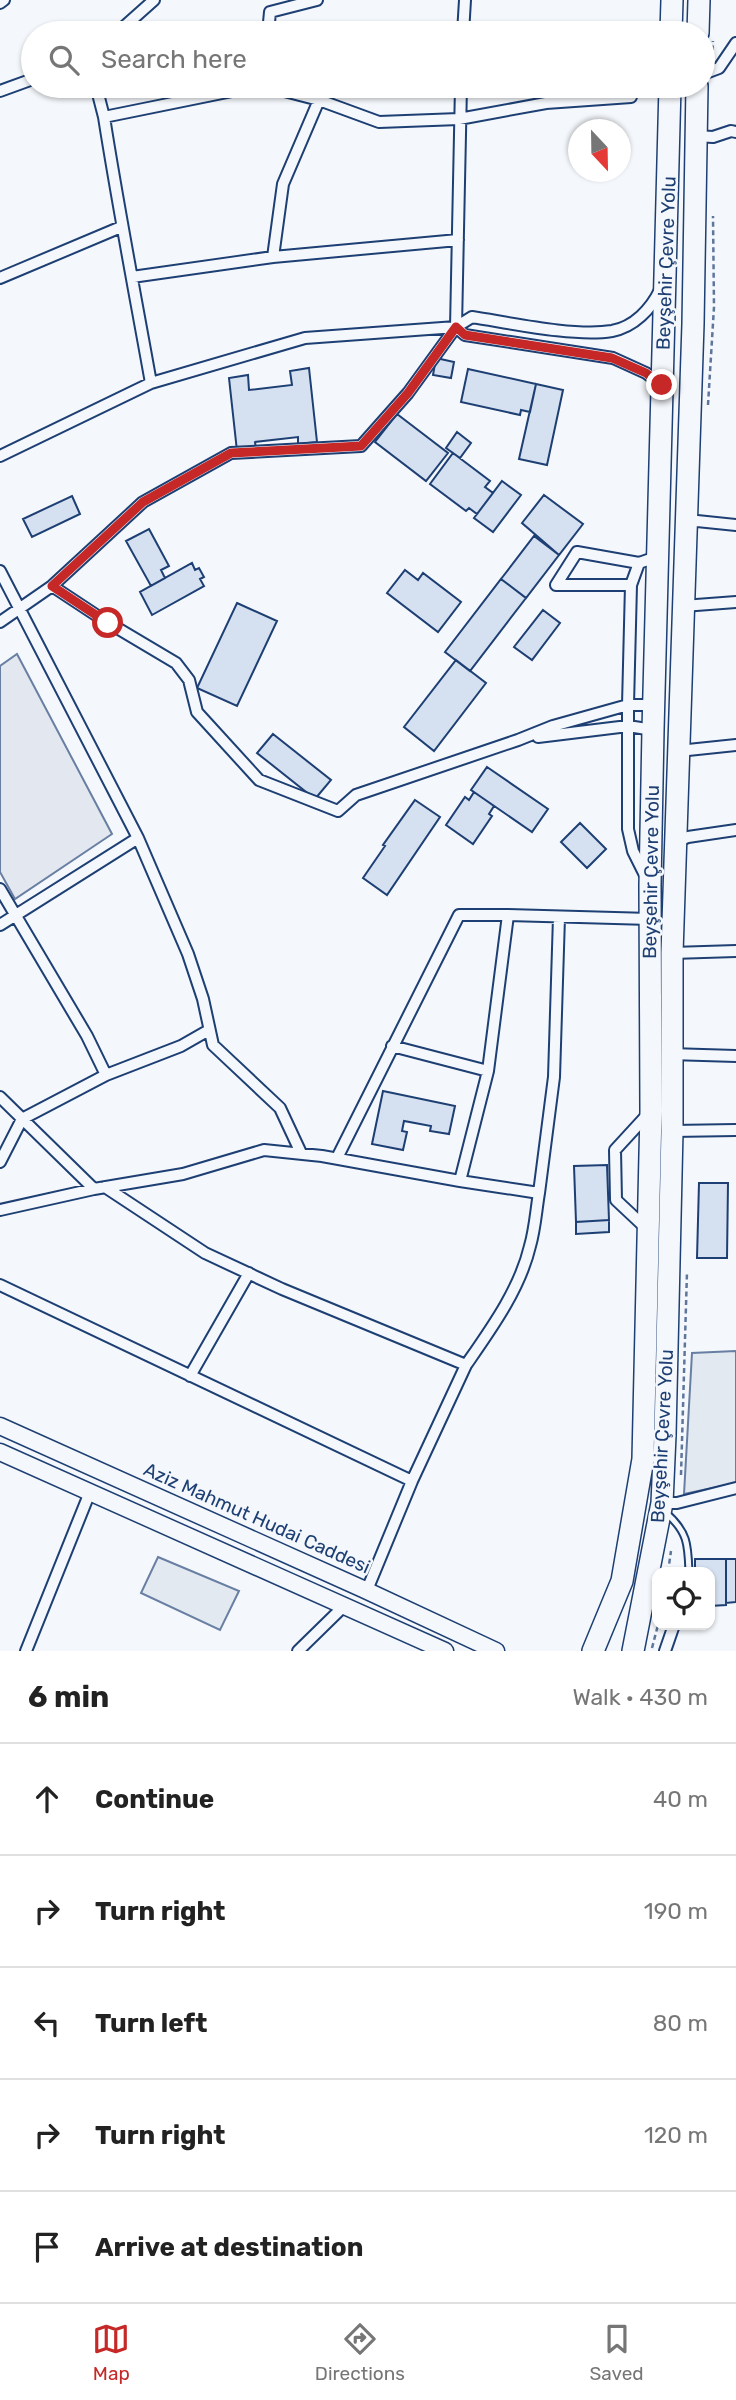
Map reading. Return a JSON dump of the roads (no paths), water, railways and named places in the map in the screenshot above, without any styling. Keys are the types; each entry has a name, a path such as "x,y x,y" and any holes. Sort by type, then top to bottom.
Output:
{"highway":[{"path":"671,21 672,0"},
{"path":"698,21 699,0"},
{"name":"Beyşehir Çevre Yolu","path":"593,1651 622,1581 643,1459 651,1111 650,885 655,705 649,559 662,385 670,98"},
{"name":"Beyşehir Çevre Yolu","path":"640,1647 650,1606 661,1506 672,1131 672,953 693,324 697,98"},
{"path":"604,1626 607,1643 611,1648 640,1647"},
{"path":"577,1651 604,1626"}],"street":[{"path":"130,21 154,0"},
{"path":"269,21 270,12 317,0"},
{"path":"464,21 465,0"},
{"path":"715,70 719,68 736,43"},
{"path":"0,91 21,83"},
{"path":"99,98 150,383"},
{"path":"104,117 198,98"},
{"path":"312,98 379,122 459,119 546,103 617,98"},
{"path":"456,327 460,98"},
{"path":"273,257 283,184 320,100"},
{"path":"695,136 713,137 736,132"},
{"path":"0,278 121,227"},
{"path":"132,277 273,257 458,240"},
{"path":"0,622 52,586 143,502 231,453 361,446 408,393 456,327 472,317 582,332 614,331 634,321 652,307 666,278"},
{"path":"0,456 150,383 306,338 456,327 465,335 612,358 646,373 662,385"},
{"path":"686,523 697,521 736,525"},
{"path":"631,585 556,585 577,552 649,559 631,585 628,829 633,851 650,885"},
{"path":"0,571 138,838 188,954 213,1045 280,1108 301,1153"},
{"path":"52,586 176,663 188,680 197,712 259,780 338,811 356,795 553,726 628,705 655,705"},
{"path":"683,606 736,602"},
{"path":"519,740 628,726 653,730"},
{"path":"678,755 688,750 736,745"},
{"path":"676,842 688,837 736,830"},
{"path":"0,925 138,838"},
{"path":"0,889 87,1036 107,1075"},
{"path":"337,1158 459,915 650,919"},
{"path":"460,1181 488,1071 508,915"},
{"path":"367,1590 412,1481 466,1365 514,1287 530,1248 540,1193 554,1077 559,917"},
{"path":"672,953 736,951"},
{"path":"0,1161 22,1119 107,1075 181,1046 209,1030"},
{"path":"392,1046 488,1071"},
{"path":"670,1054 736,1056"},
{"path":"0,1097 99,1188 205,1253 466,1365"},
{"path":"648,1230 616,1200 615,1150 651,1111"},
{"path":"672,1131 736,1130"},
{"path":"0,1210 99,1188 183,1174 264,1150 337,1158 540,1193"},
{"path":"190,1376 249,1273"},
{"path":"0,1286 412,1481"},
{"name":"Aziz Mahmut Hudai Caddesi","path":"0,1426 367,1590 496,1651"},
{"path":"0,1452 445,1651"},
{"path":"661,1506 736,1488"},
{"path":"26,1651 90,1492"},
{"path":"298,1651 343,1607"},
{"path":"665,1651 672,1630"}],"lane":[{"path":"661,1506 688,1539 689,1567"}]}
